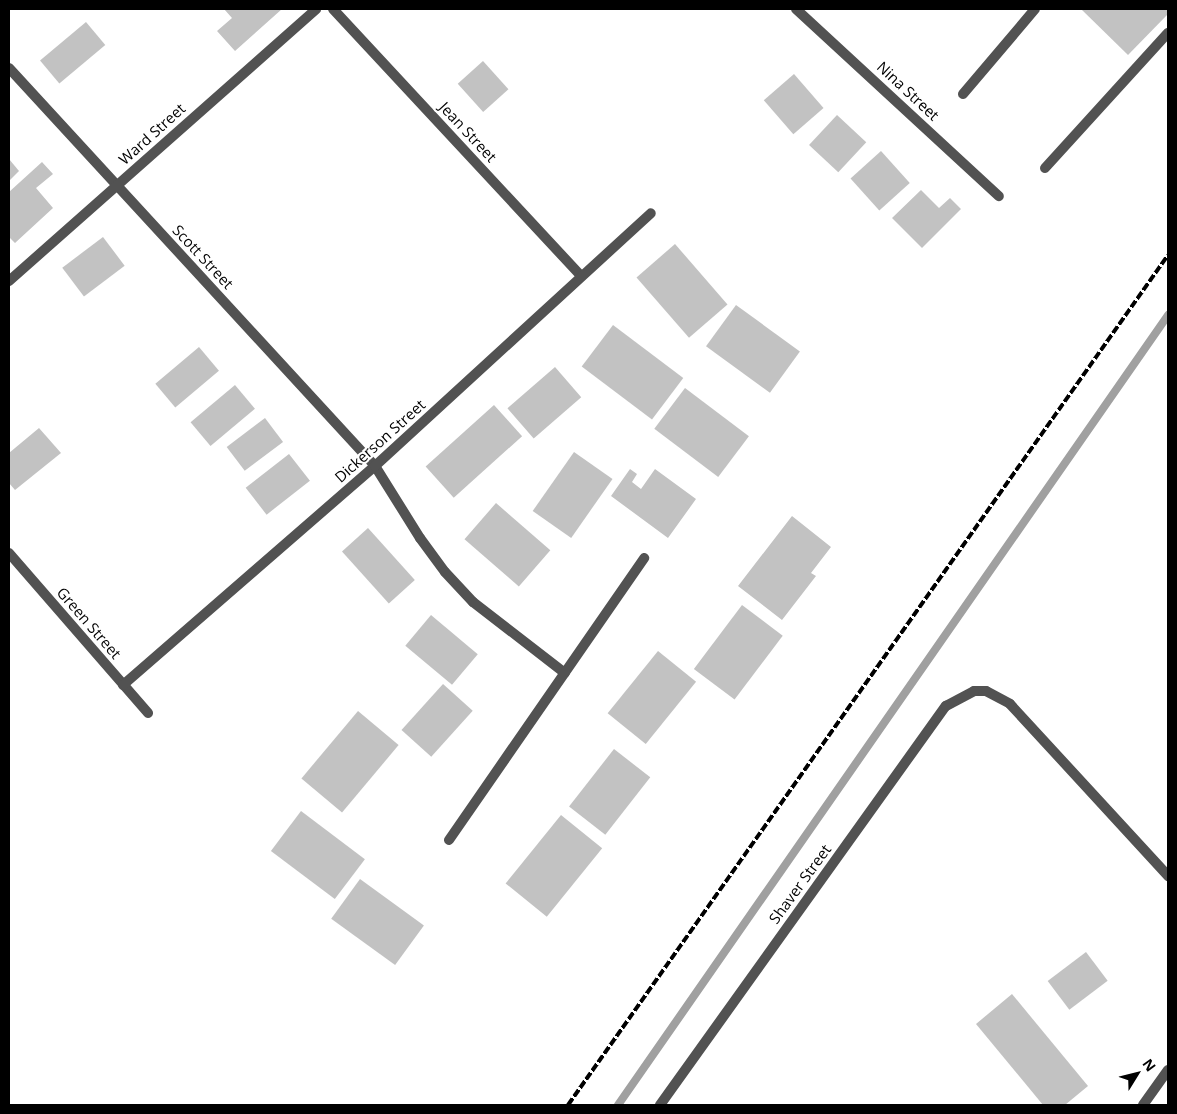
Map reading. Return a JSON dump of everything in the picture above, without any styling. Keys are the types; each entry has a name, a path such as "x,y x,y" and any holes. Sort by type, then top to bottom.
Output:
{"street":[{"name":"Ward Street","path":"9,281 316,9"},
{"name":"Jean Street","path":"333,9 582,276"},
{"name":"Nina Street","path":"796,9 998,196"},
{"path":"963,94 1036,9"},
{"path":"1045,168 1168,33"},
{"name":"Scott Street","path":"9,68 375,466 420,538 445,572 473,602 565,673"},
{"name":"Dickerson Street","path":"123,685 375,466 651,213"},
{"name":"Green Street","path":"9,553 148,713"},
{"path":"449,840 644,558"},
{"name":"Shaver Street","path":"660,1105 946,706 974,691 986,691 1010,704 1168,876"},
{"path":"1142,1105 1168,1070"}],"building":[{"path":"224,9 282,9 235,51 217,31 232,18"},
{"path":"1081,9 1168,9 1168,14 1128,55"},
{"path":"86,22 105,45 59,84 40,61"},
{"path":"483,61 508,89 483,112 458,84"},
{"path":"794,74 824,108 793,134 764,100"},
{"path":"837,115 866,142 838,172 809,145"},
{"path":"881,151 910,183 879,210 851,178"},
{"path":"9,159 19,171 9,181"},
{"path":"42,162 53,174 36,188 53,208 15,243 9,237 9,192"},
{"path":"921,190 939,208 950,198 961,209 922,248 892,218"},
{"path":"103,237 125,266 84,296 62,268"},
{"path":"675,244 727,304 689,338 637,277"},
{"path":"736,305 800,351 770,393 706,346"},
{"path":"613,325 683,378 652,419 582,367"},
{"path":"199,347 219,371 175,407 155,384"},
{"path":"555,367 581,397 534,439 507,408"},
{"path":"235,385 255,409 210,446 191,422"},
{"path":"685,388 749,436 718,477 654,429"},
{"path":"494,405 522,436 454,498 426,467"},
{"path":"265,418 283,442 245,471 227,447"},
{"path":"39,428 61,453 15,490 9,483 9,453"},
{"path":"574,452 613,479 571,538 533,511"},
{"path":"289,454 310,481 267,515 246,488"},
{"path":"630,469 637,474 632,482 641,489 655,469 696,499 668,538 611,496"},
{"path":"496,503 550,550 519,586 465,539"},
{"path":"792,516 831,547 811,573 816,576 782,620 738,586"},
{"path":"368,528 415,580 389,603 342,551"},
{"path":"742,605 783,636 735,700 694,669"},
{"path":"431,615 478,654 452,685 405,646"},
{"path":"658,651 696,682 646,744 608,713"},
{"path":"443,684 473,711 431,757 402,730"},
{"path":"358,711 399,745 342,812 301,778"},
{"path":"614,749 650,777 605,835 569,807"},
{"path":"301,811 365,859 335,899 271,851"},
{"path":"561,815 602,848 547,917 506,883"},
{"path":"360,879 424,925 395,965 331,919"},
{"path":"1086,952 1108,981 1069,1010 1048,981"},
{"path":"1012,994 1088,1086 1065,1105 1043,1105 976,1024"}],"waterway":[{"path":"618,1105 1168,315"}],"railway":[{"path":"568,1105 1168,255"}]}
